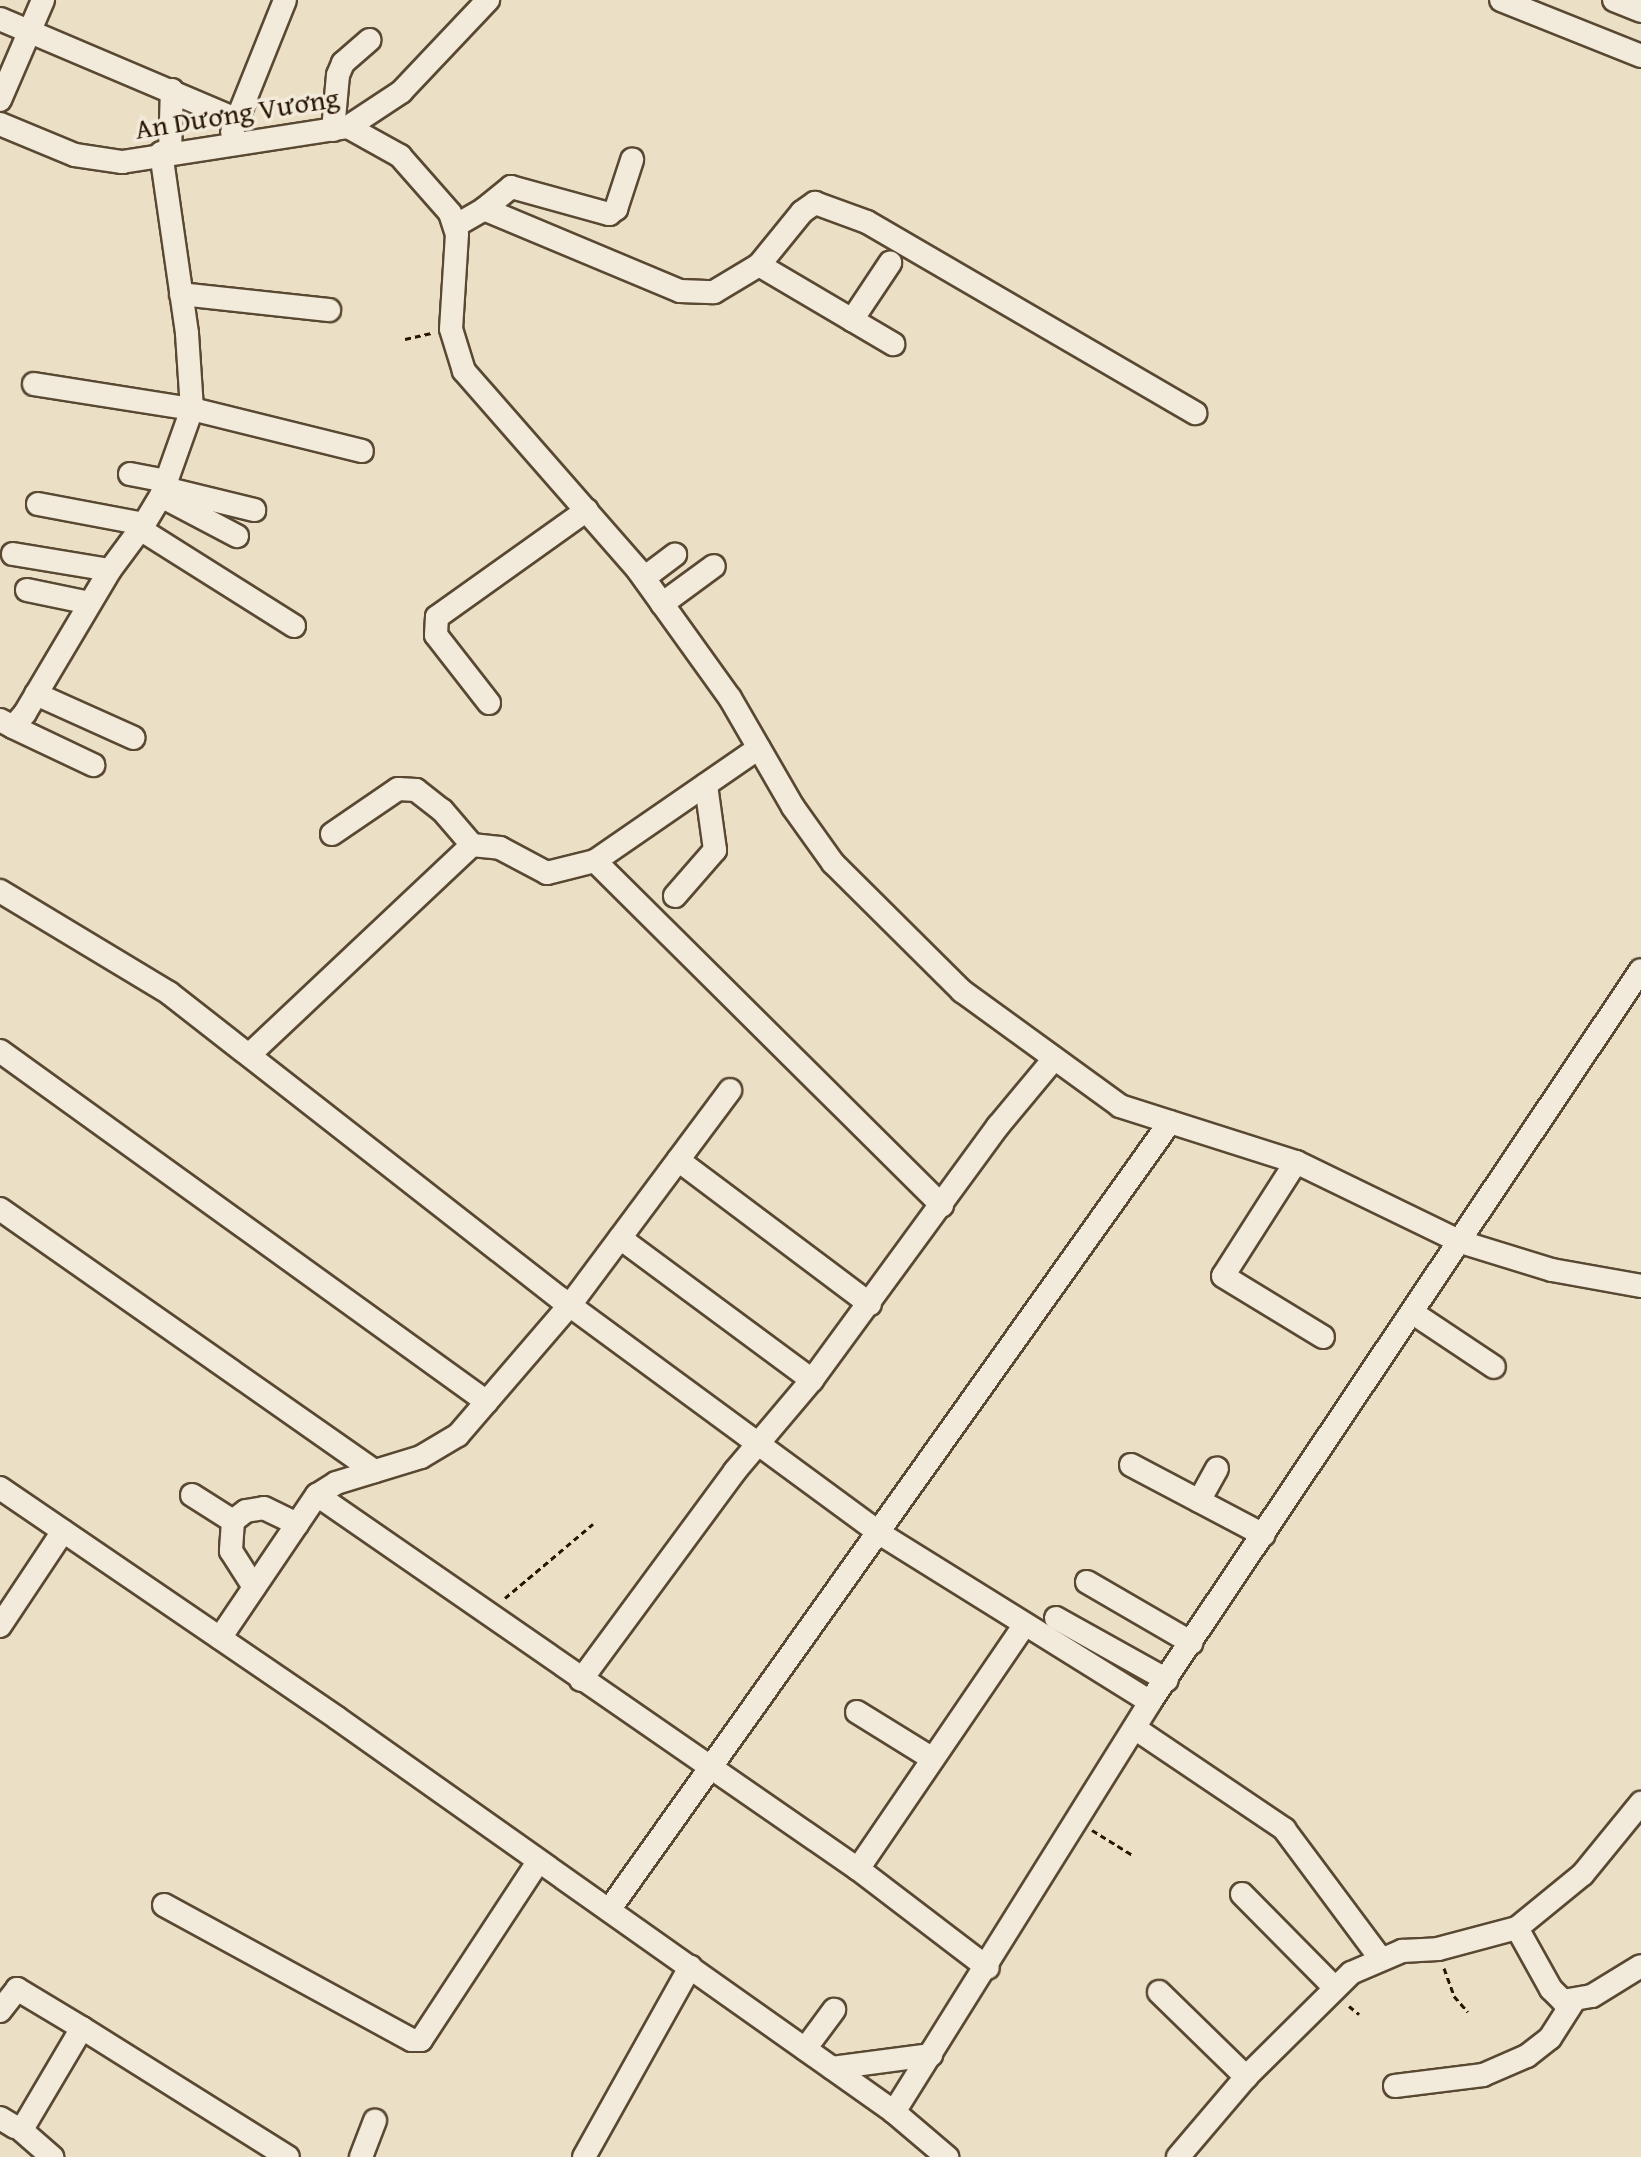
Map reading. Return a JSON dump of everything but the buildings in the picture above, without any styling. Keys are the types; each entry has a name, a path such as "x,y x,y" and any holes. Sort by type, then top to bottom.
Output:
{"street":[{"path":"0,100 43,0"},
{"path":"230,143 233,118 285,0"},
{"name":"An Dương Vương","path":"0,124 98,161 340,129 401,92 488,0"},
{"path":"1501,0 1641,56"},
{"path":"1614,0 1641,11"},
{"path":"0,19 233,118"},
{"path":"369,40 343,63 338,75 340,129 415,168 455,226 451,329 464,371 644,578 759,748 793,807 867,901 962,991 1120,1106 1296,1162 1461,1242 1552,1270 1639,1282"},
{"path":"93,765 7,724 36,694 110,570 142,527 164,488 192,409 166,152 172,90"},
{"path":"455,226 484,209 511,187 609,214 616,209 632,160"},
{"path":"484,209 680,291 714,292 759,265 802,212 815,203 867,222 1195,413"},
{"path":"852,320 890,263"},
{"path":"759,265 893,344"},
{"path":"181,294 329,310"},
{"path":"34,384 192,409 362,451"},
{"path":"130,474 164,488 254,510"},
{"path":"164,488 237,536"},
{"path":"38,504 142,527 294,626"},
{"path":"489,703 436,635 437,617 587,510"},
{"path":"13,554 110,570"},
{"path":"644,578 675,555"},
{"path":"662,604 714,566"},
{"path":"27,590 90,603"},
{"path":"36,694 134,738"},
{"path":"332,834 398,789 416,790 442,810 472,845 500,848 547,873 595,861 759,748"},
{"path":"675,896 715,850 706,785"},
{"path":"249,1055 472,845"},
{"path":"595,861 942,1205"},
{"path":"0,891 169,993 570,1305 879,1533 1150,1702"},
{"path":"894,2112 988,1968 1150,1702 1641,970"},
{"path":"0,1051 487,1402"},
{"path":"581,1680 757,1444 812,1380 1053,1060"},
{"path":"220,1638 317,1495 374,1471 421,1457 458,1435 570,1305 730,1090"},
{"path":"609,1910 1170,1122"},
{"path":"678,1160 870,1304"},
{"path":"1296,1162 1223,1276 1323,1337"},
{"path":"0,1209 374,1471"},
{"path":"620,1238 812,1380"},
{"path":"1413,1313 1494,1367"},
{"path":"1131,1465 1264,1535"},
{"path":"1199,1501 1217,1469"},
{"path":"0,1488 690,1967 894,2112 947,2157"},
{"path":"192,1495 233,1521"},
{"path":"317,1495 858,1869 988,1968"},
{"path":"254,1587 231,1551 233,1521 246,1511 264,1508 297,1524"},
{"path":"0,1626 63,1531"},
{"path":"1087,1582 1192,1643"},
{"path":"1056,1618 1167,1680"},
{"path":"858,1869 1024,1626"},
{"path":"857,1712 933,1759"},
{"path":"1136,1729 1284,1829 1380,1958"},
{"path":"1178,2157 1246,2077 1334,1987 1380,1958 1438,1949 1517,1928 1583,1874 1641,1803"},
{"path":"164,1905 421,2040 538,1862"},
{"path":"1242,1894 1334,1987"},
{"path":"1517,1928 1555,1995 1573,2002"},
{"path":"1395,2086 1483,2075 1527,2056 1550,2038 1573,2002 1641,1966"},
{"path":"584,2157 690,1967"},
{"path":"0,2011 17,1989 288,2157"},
{"path":"1159,1992 1246,2077"},
{"path":"805,2049 834,2010"},
{"path":"52,2157 10,2123 82,2028"},
{"path":"832,2068 931,2055"},
{"path":"361,2157 375,2121"}],"path":[{"path":"405,339 451,329"},
{"path":"487,1614 593,1524"},
{"path":"1079,1822 1134,1856"},
{"path":"1438,1949 1454,1996 1468,2012"}]}
